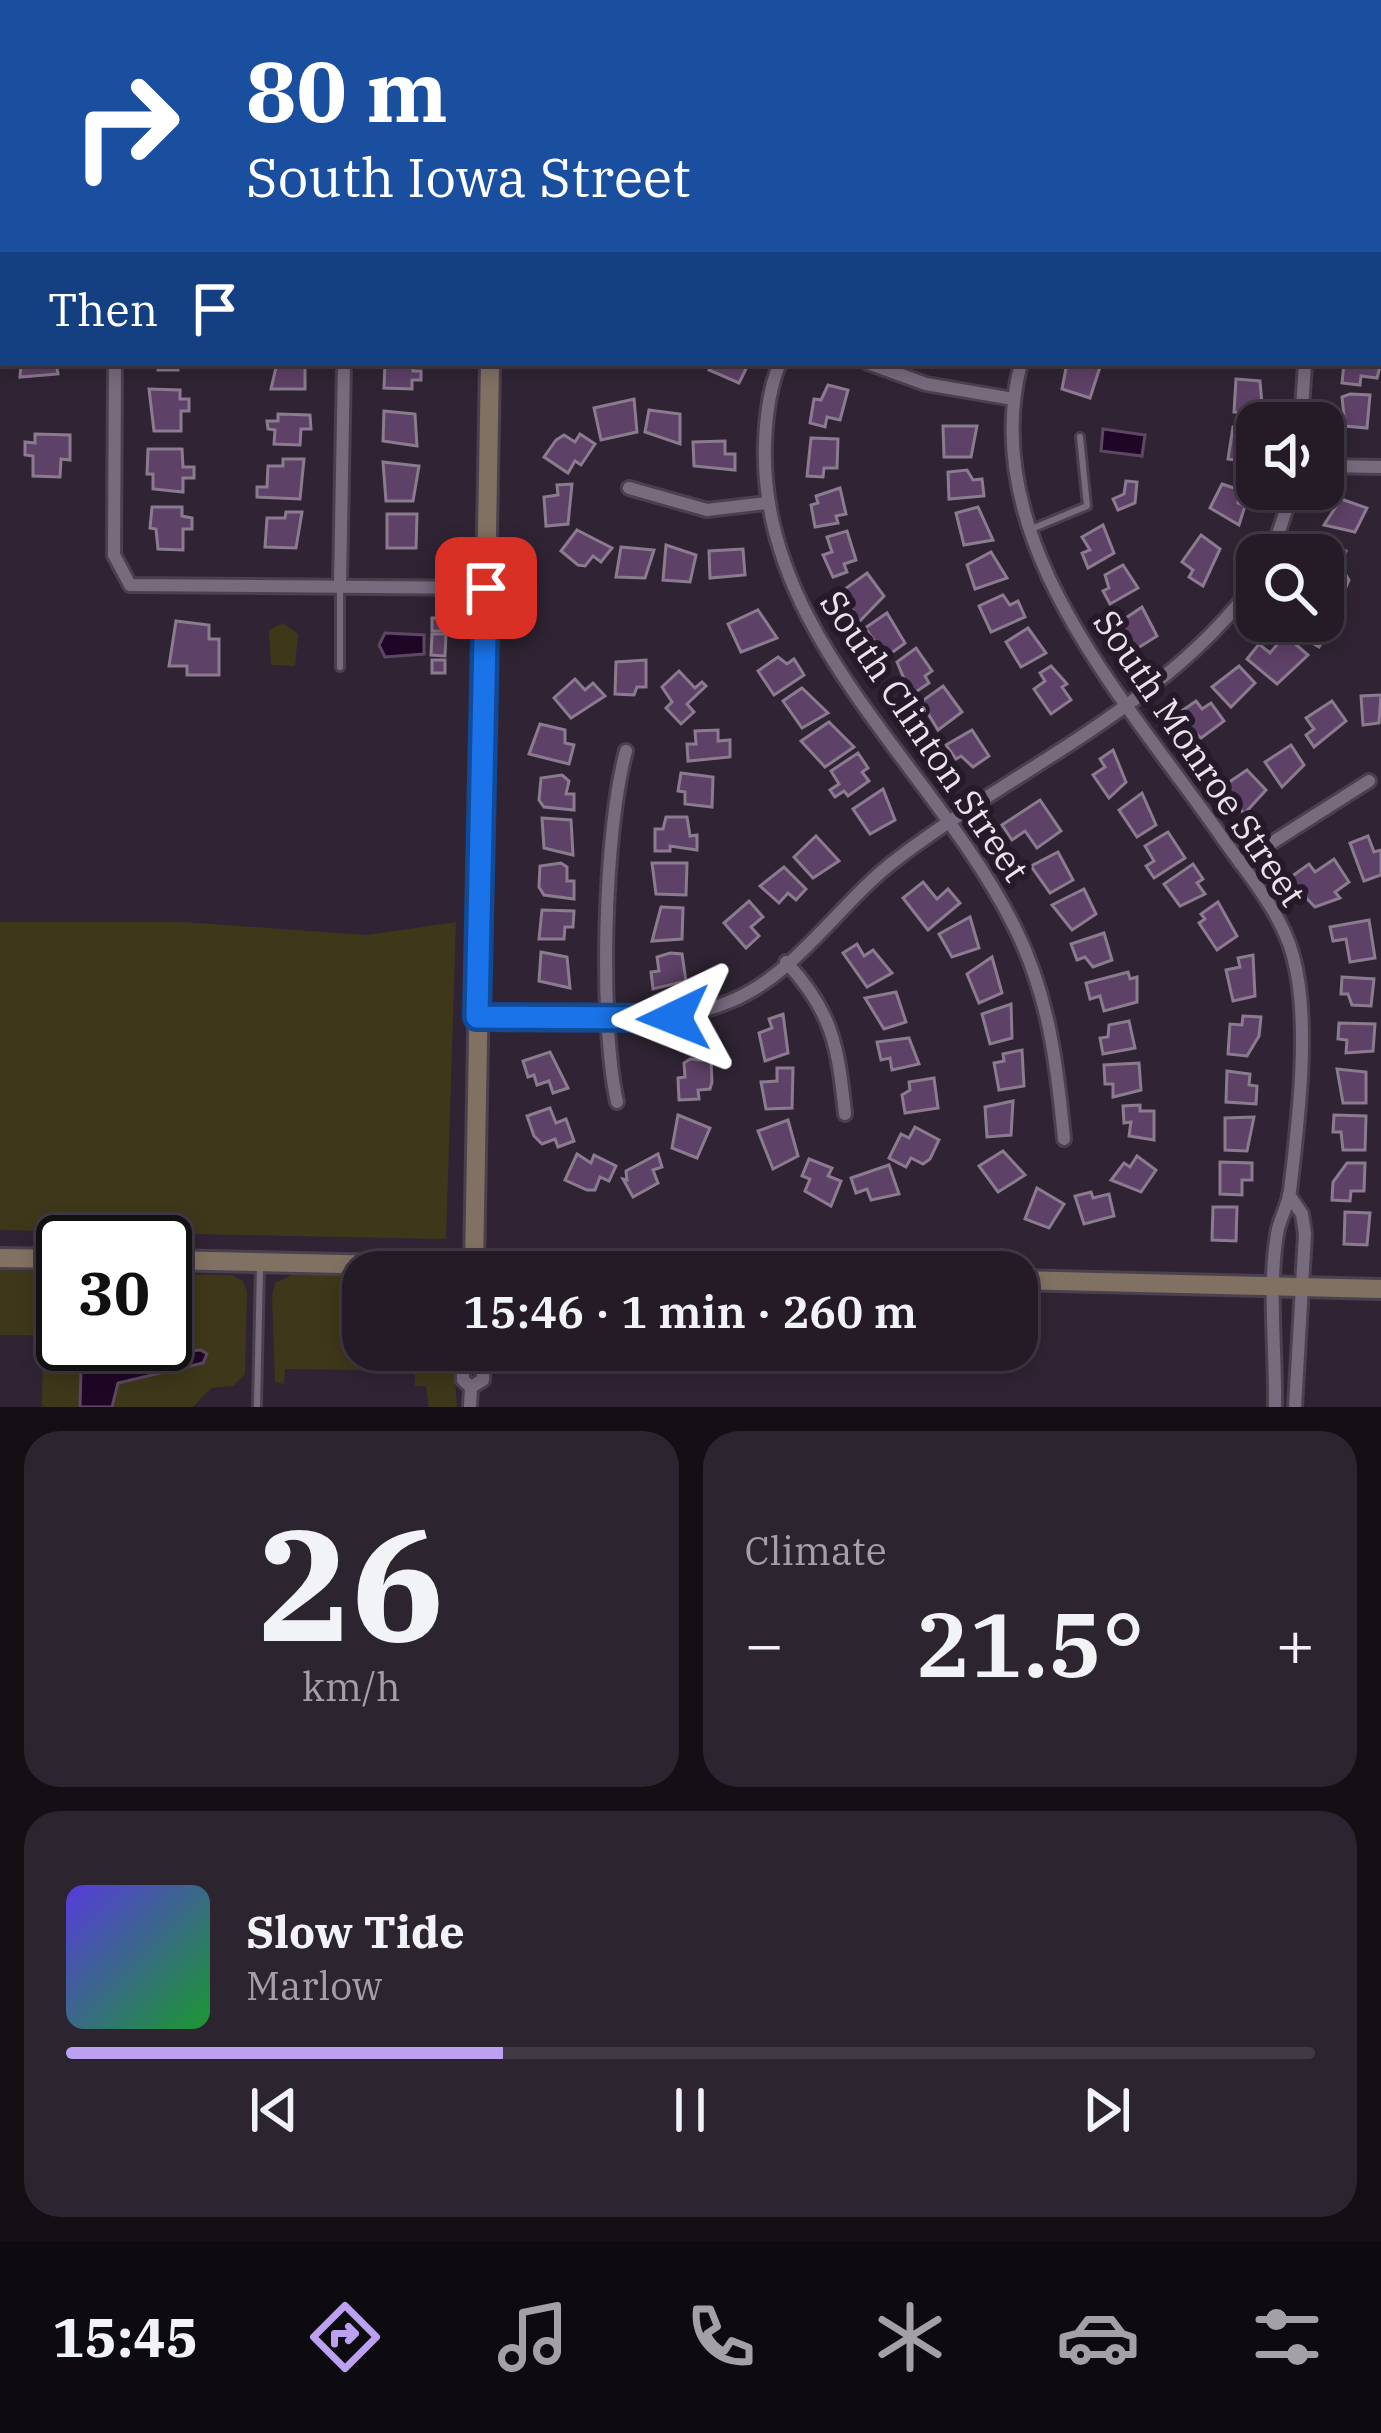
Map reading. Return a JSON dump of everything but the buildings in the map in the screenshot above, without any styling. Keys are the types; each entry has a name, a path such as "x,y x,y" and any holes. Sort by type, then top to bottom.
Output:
{"main road":[{"path":"474,1251 490,366"},
{"path":"0,1258 36,1259"},
{"path":"192,1261 342,1265"},
{"path":"1038,1281 1381,1289"}],"street":[{"path":"116,366 114,555 130,585 486,588"},
{"path":"340,584 344,366"},
{"name":"South Clinton Street","path":"779,366 766,424 766,503 795,595 1014,925 1046,1003 1064,1139"},
{"path":"876,366 926,384 1013,399"},
{"name":"South Monroe Street","path":"1020,366 1013,399 1020,486 1049,583 1078,637 1128,701 1280,924 1298,973 1300,1054 1289,1195 1277,1234 1275,1407"},
{"path":"1302,402 1305,366"},
{"path":"1344,466 1381,467"},
{"path":"629,488 706,510 766,503"},
{"path":"477,1017 674,1018 736,999 786,962 879,873 1128,701 1209,639 1236,606"},
{"path":"617,1102 608,1020 613,798 626,751"},
{"path":"1240,863 1369,781"},
{"path":"786,962 828,1018 845,1114"},
{"name":"South Monroe Street","path":"1289,1195 1302,1214 1305,1234 1295,1407"},
{"path":"463,1371 463,1380 471,1387"},
{"path":"471,1387 483,1380 483,1371"},
{"path":"470,1407 471,1387"}],"lane":[{"path":"1031,529 1087,506 1080,437"},
{"path":"340,584 340,667"},
{"path":"256,1407 260,1262"}],"shaded area":[{"path":"1103,429 1145,435 1142,456 1101,451"},
{"path":"283,623 298,634 295,666 271,665 269,630"},
{"path":"385,633 424,635 424,654 385,657 379,645"},
{"path":"0,922 183,922 367,935 456,922 446,1239 192,1234 192,1215 36,1215 36,1231 0,1230"},
{"path":"0,1270 36,1271 36,1335 0,1335"},
{"path":"192,1274 231,1275 243,1281 247,1292 245,1374 233,1386 211,1388 193,1407 42,1407 42,1371 192,1371"},
{"path":"294,1274 342,1275 342,1370 285,1369 284,1384 275,1382 275,1283"},
{"path":"192,1351 207,1354 203,1363 192,1366"},
{"path":"81,1371 169,1371 118,1383 112,1407 80,1407"},
{"path":"415,1371 454,1371 457,1407 429,1407 426,1386 415,1386"}],"route":[{"path":"486,588 477,1017 674,1018"}]}
